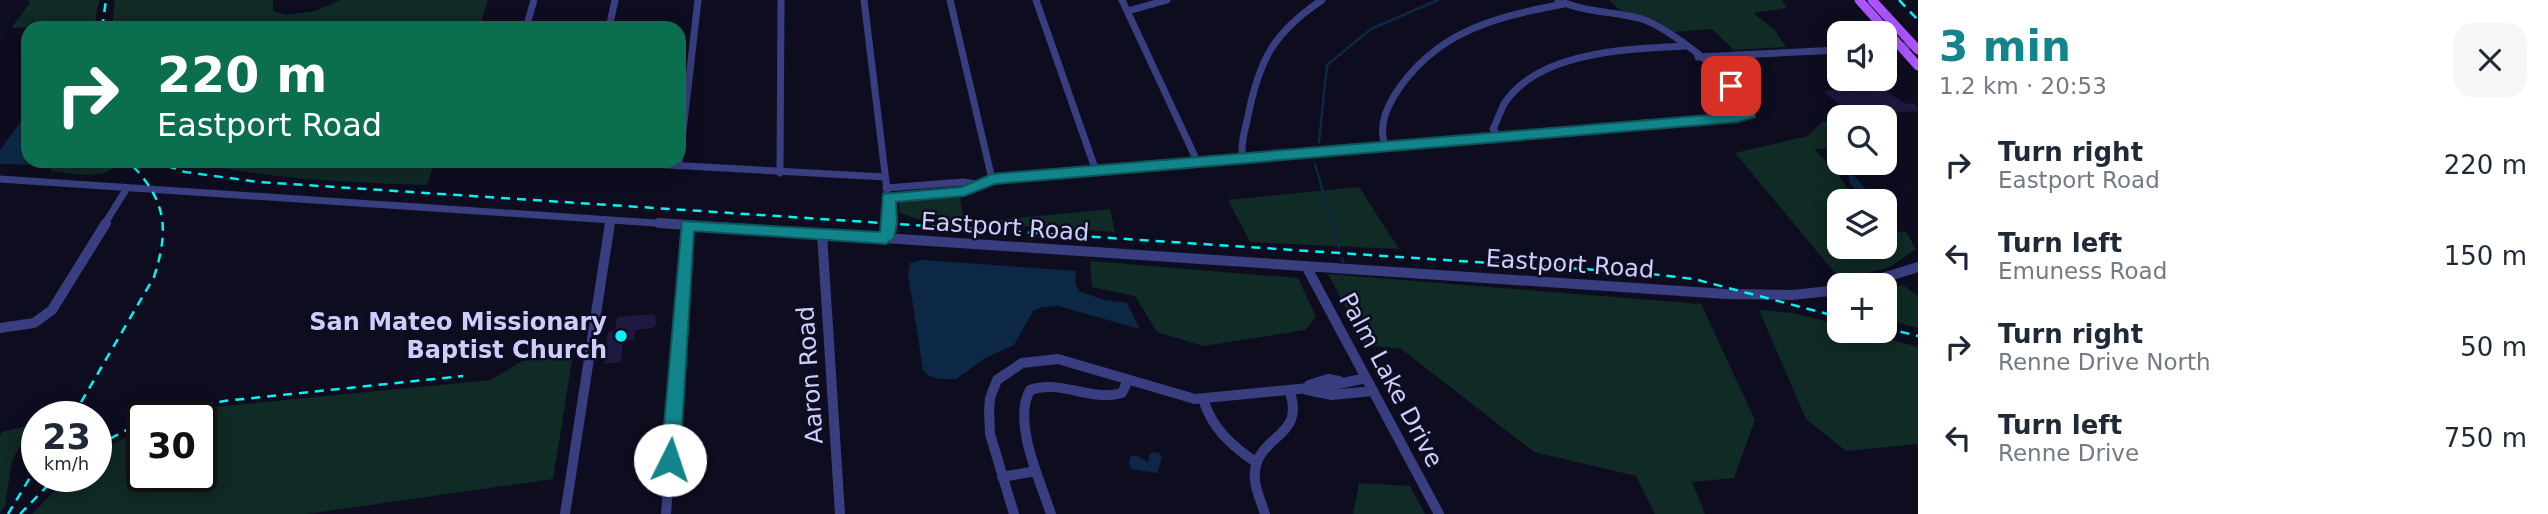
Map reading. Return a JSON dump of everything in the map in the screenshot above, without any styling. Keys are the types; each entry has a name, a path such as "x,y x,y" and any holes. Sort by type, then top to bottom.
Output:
{"main road":[{"path":"1859,0 1918,66"},
{"path":"1872,0 1916,47"}],"street":[{"path":"528,21 534,0"},
{"path":"610,21 615,0"},
{"path":"686,118 698,0"},
{"path":"780,173 781,0"},
{"path":"864,0 887,193 889,223 886,238"},
{"path":"950,0 992,179"},
{"path":"1036,0 1096,171"},
{"path":"1122,0 1198,163"},
{"path":"1128,11 1167,0"},
{"path":"1244,159 1241,151 1261,61 1275,38 1287,25 1322,0"},
{"path":"887,193 964,191 992,179 1198,163 1738,118 1752,111 1747,100 1664,28 1634,17 1592,13 1561,2 1493,19 1461,32 1428,52 1410,70 1389,105 1381,132 1386,147"},
{"path":"1499,137 1493,129 1503,107 1521,87 1546,71 1577,59 1609,52 1685,46"},
{"path":"1897,46 1916,47"},
{"path":"1699,57 1827,51"},
{"path":"686,166 885,177"},
{"name":"Eastport Road","path":"0,179 1726,294 1792,295 1827,291"},
{"path":"0,328 34,323 52,310 127,188"},
{"path":"565,514 610,220"},
{"path":"666,514 687,225"},
{"name":"Aaron Road","path":"822,234 840,514"},
{"name":"Palm Lake Drive","path":"1306,266 1438,514"},
{"path":"1897,274 1918,267"},
{"path":"1014,514 990,434 989,412 993,387 1004,373 1030,361 1058,359 1203,399 1302,389 1366,378"},
{"path":"1051,514 1036,471 1021,410 1029,392 1049,385 1097,398 1111,398 1122,393 1128,380"},
{"path":"1302,389 1332,395 1373,391"},
{"path":"1265,514 1255,475 1257,463 1269,446 1291,424 1295,404 1290,390"},
{"path":"1203,399 1212,424 1223,438 1257,463"},
{"path":"1002,477 1036,471"}],"green space":[{"path":"27,0 99,0 95,21 21,21 21,28 11,28 30,3"},
{"path":"115,0 273,0 273,10 284,15 315,11 340,0 488,0 481,21 113,21"},
{"path":"1609,0 1782,0 1787,8 1753,13 1774,29 1786,47 1734,50 1712,29 1674,32 1656,21 1623,13"},
{"path":"1827,121 1827,148 1814,149 1827,163 1827,175 1838,175 1848,189 1827,189 1827,259 1897,259 1897,232 1906,232 1916,249 1888,268 1866,273 1835,273 1735,153 1808,136 1822,122"},
{"path":"51,168 114,168 92,175 51,171"},
{"path":"223,168 433,168 427,185 337,181"},
{"path":"1359,187 1399,249 1250,242 1228,200"},
{"path":"960,197 963,218 988,221 1110,209 1115,232 918,219 900,213 899,201"},
{"path":"1090,261 1298,278 1316,317 1305,330 1203,346 1157,332 1135,296 1092,287"},
{"path":"1328,274 1701,304 1755,420 1734,478 1692,482 1705,514 1655,514 1636,476 1534,452 1400,348 1366,346"},
{"path":"1903,285 1918,296 1918,328 1897,322 1897,286"},
{"path":"1759,310 1794,313 1827,322 1827,343 1897,341 1918,347 1918,444 1846,451 1806,419"},
{"path":"573,354 553,479 307,514 32,514 53,492 112,492 112,444 126,437 126,492 217,492 217,407 491,380 522,361"},
{"path":"21,427 21,444 12,461 5,505 0,513 0,436 2,432"},
{"path":"1359,483 1410,486 1425,514 1353,514"}],"water":[{"path":"21,122 21,164 0,164 0,150"},
{"path":"1853,175 1866,189 1855,189 1848,176"},
{"path":"922,260 1076,271 1075,283 1079,291 1104,300 1127,303 1140,329 1058,306 1042,307 1033,311 1014,345 985,358 956,379 929,376 923,370 908,273 910,263"},
{"path":"1159,453 1162,458 1157,473 1131,469 1131,456 1148,462 1150,454"}],"building":[{"path":"1823,91 1885,91 1906,104 1915,103 1918,111 1897,113 1897,105 1840,105"},
{"name":"San Mateo Missionary Baptist Church","path":"655,314 656,325 653,328 635,330 634,340 623,341 621,362 604,364 608,332 615,331 617,317"}],"waterway":[{"path":"1319,142 1327,65 1371,29 1438,0"},
{"path":"1315,164 1339,247"},
{"path":"1342,258 1343,262"}],"railway":[{"path":"103,21 106,0"},
{"path":"1899,0 1918,20"},
{"path":"82,401 154,277 159,259 163,228 161,214 150,188 134,168"},
{"path":"173,168 259,182 1643,273 1694,279 1827,314"},
{"path":"1897,331 1918,336"},
{"path":"217,403 463,376"},
{"path":"112,438 126,430"},
{"path":"8,514 21,492"},
{"path":"20,514 41,492"}],"place":[{"name":"San Mateo Missionary Baptist Church","path":"621,336"}],"route":[{"path":"670,460 687,225 886,238 889,223 888,198 964,191 992,179 1738,118 1750,114 1751,104 1731,86"}]}
